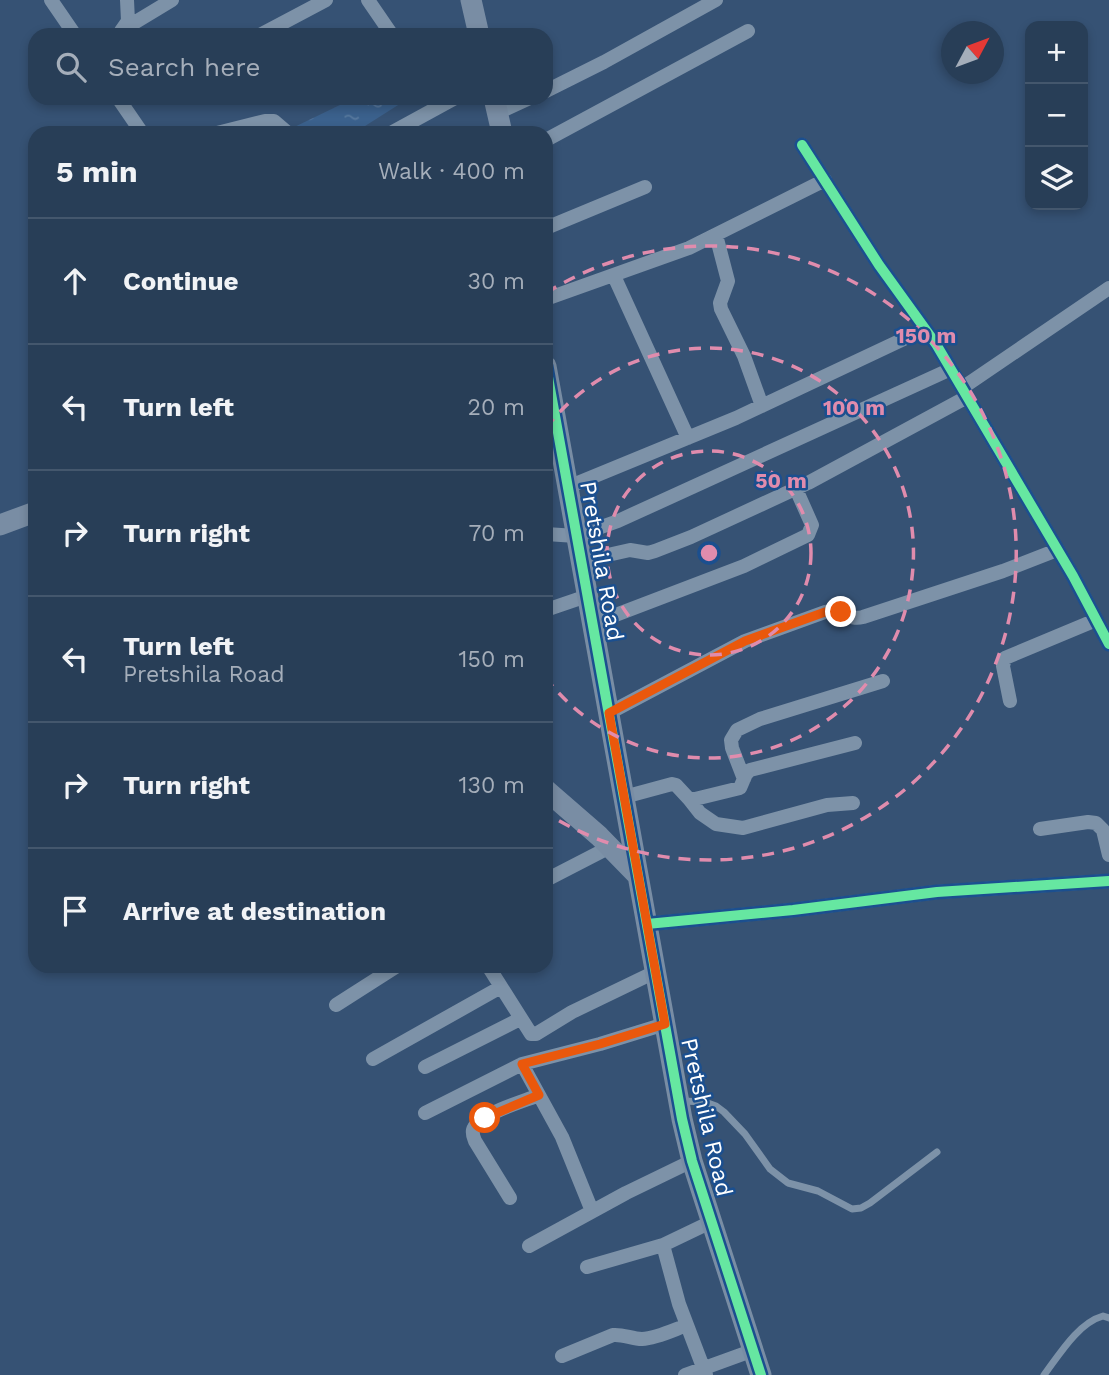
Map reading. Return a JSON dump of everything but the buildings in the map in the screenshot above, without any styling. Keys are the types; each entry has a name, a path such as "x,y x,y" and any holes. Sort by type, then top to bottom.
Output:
{"street":[{"path":"51,0 70,28"},
{"path":"123,28 128,21 127,0"},
{"path":"126,28 172,0"},
{"path":"273,28 326,0"},
{"path":"368,0 387,28"},
{"path":"471,0 477,28"},
{"path":"553,88 716,0"},
{"path":"553,136 748,30"},
{"path":"123,105 137,126"},
{"path":"404,126 442,105"},
{"path":"498,115 517,105"},
{"path":"245,126 274,121 280,126"},
{"path":"802,145 884,273 951,369 1109,644"},
{"path":"553,297 614,276 716,235 825,180"},
{"path":"553,225 645,187"},
{"path":"716,235 728,281 720,309 744,356 762,406"},
{"path":"614,276 688,438"},
{"path":"581,561 630,550 648,553 655,551 724,523 796,489 964,392 1109,288"},
{"path":"568,487 762,406 925,329"},
{"path":"553,534 576,536 662,502 951,369"},
{"name":"Pretshila Road","path":"553,407 678,1101 692,1161 761,1375"},
{"path":"592,624 712,579 808,536 812,526 796,489"},
{"path":"0,525 28,515"},
{"path":"609,713 745,641 835,609 849,617 863,617 1003,571 1057,550"},
{"path":"553,608 587,596"},
{"path":"1010,701 1003,666 1005,658 1096,620"},
{"path":"744,779 732,748 731,740 737,730 760,719 883,681"},
{"path":"690,799 740,788 746,774 757,768 855,743"},
{"path":"624,797 676,785 700,813 716,824 743,828 827,805 853,803"},
{"path":"553,801 610,847 638,876"},
{"path":"1040,829 1096,823 1103,830 1109,855"},
{"path":"553,876 610,847"},
{"path":"647,924 937,892 1109,881"},
{"path":"492,973 527,1031 536,1034 572,1012 656,972"},
{"path":"336,1005 386,973"},
{"path":"373,1059 501,987"},
{"path":"425,1067 520,1019"},
{"path":"425,1113 522,1064 665,1024"},
{"path":"522,1064 562,1137 592,1211"},
{"path":"510,1198 472,1132 474,1126 485,1118 539,1095"},
{"path":"529,1246 692,1161"},
{"path":"587,1267 663,1245 711,1222"},
{"path":"663,1245 687,1325 705,1372"},
{"path":"562,1356 613,1335 651,1338 687,1325"},
{"path":"685,1375 705,1372 754,1350"}],"lane":[{"path":"678,1101 705,1102 716,1106 745,1134 777,1177 788,1183 818,1191 852,1209 870,1203 937,1152"},
{"path":"1044,1375 1068,1344 1092,1320 1103,1316 1109,1318"}],"water":[{"path":"340,105 398,105 365,126 296,126"}],"cycle path":[{"path":"802,145 879,265 936,344 1073,576 1109,644"},
{"path":"553,405 682,1119 692,1161 761,1375"},
{"path":"647,924 937,892 1109,881"}],"route":[{"path":"485,1118 539,1095 522,1064 665,1024 609,713 745,641 825,612 835,609 841,612"}]}
